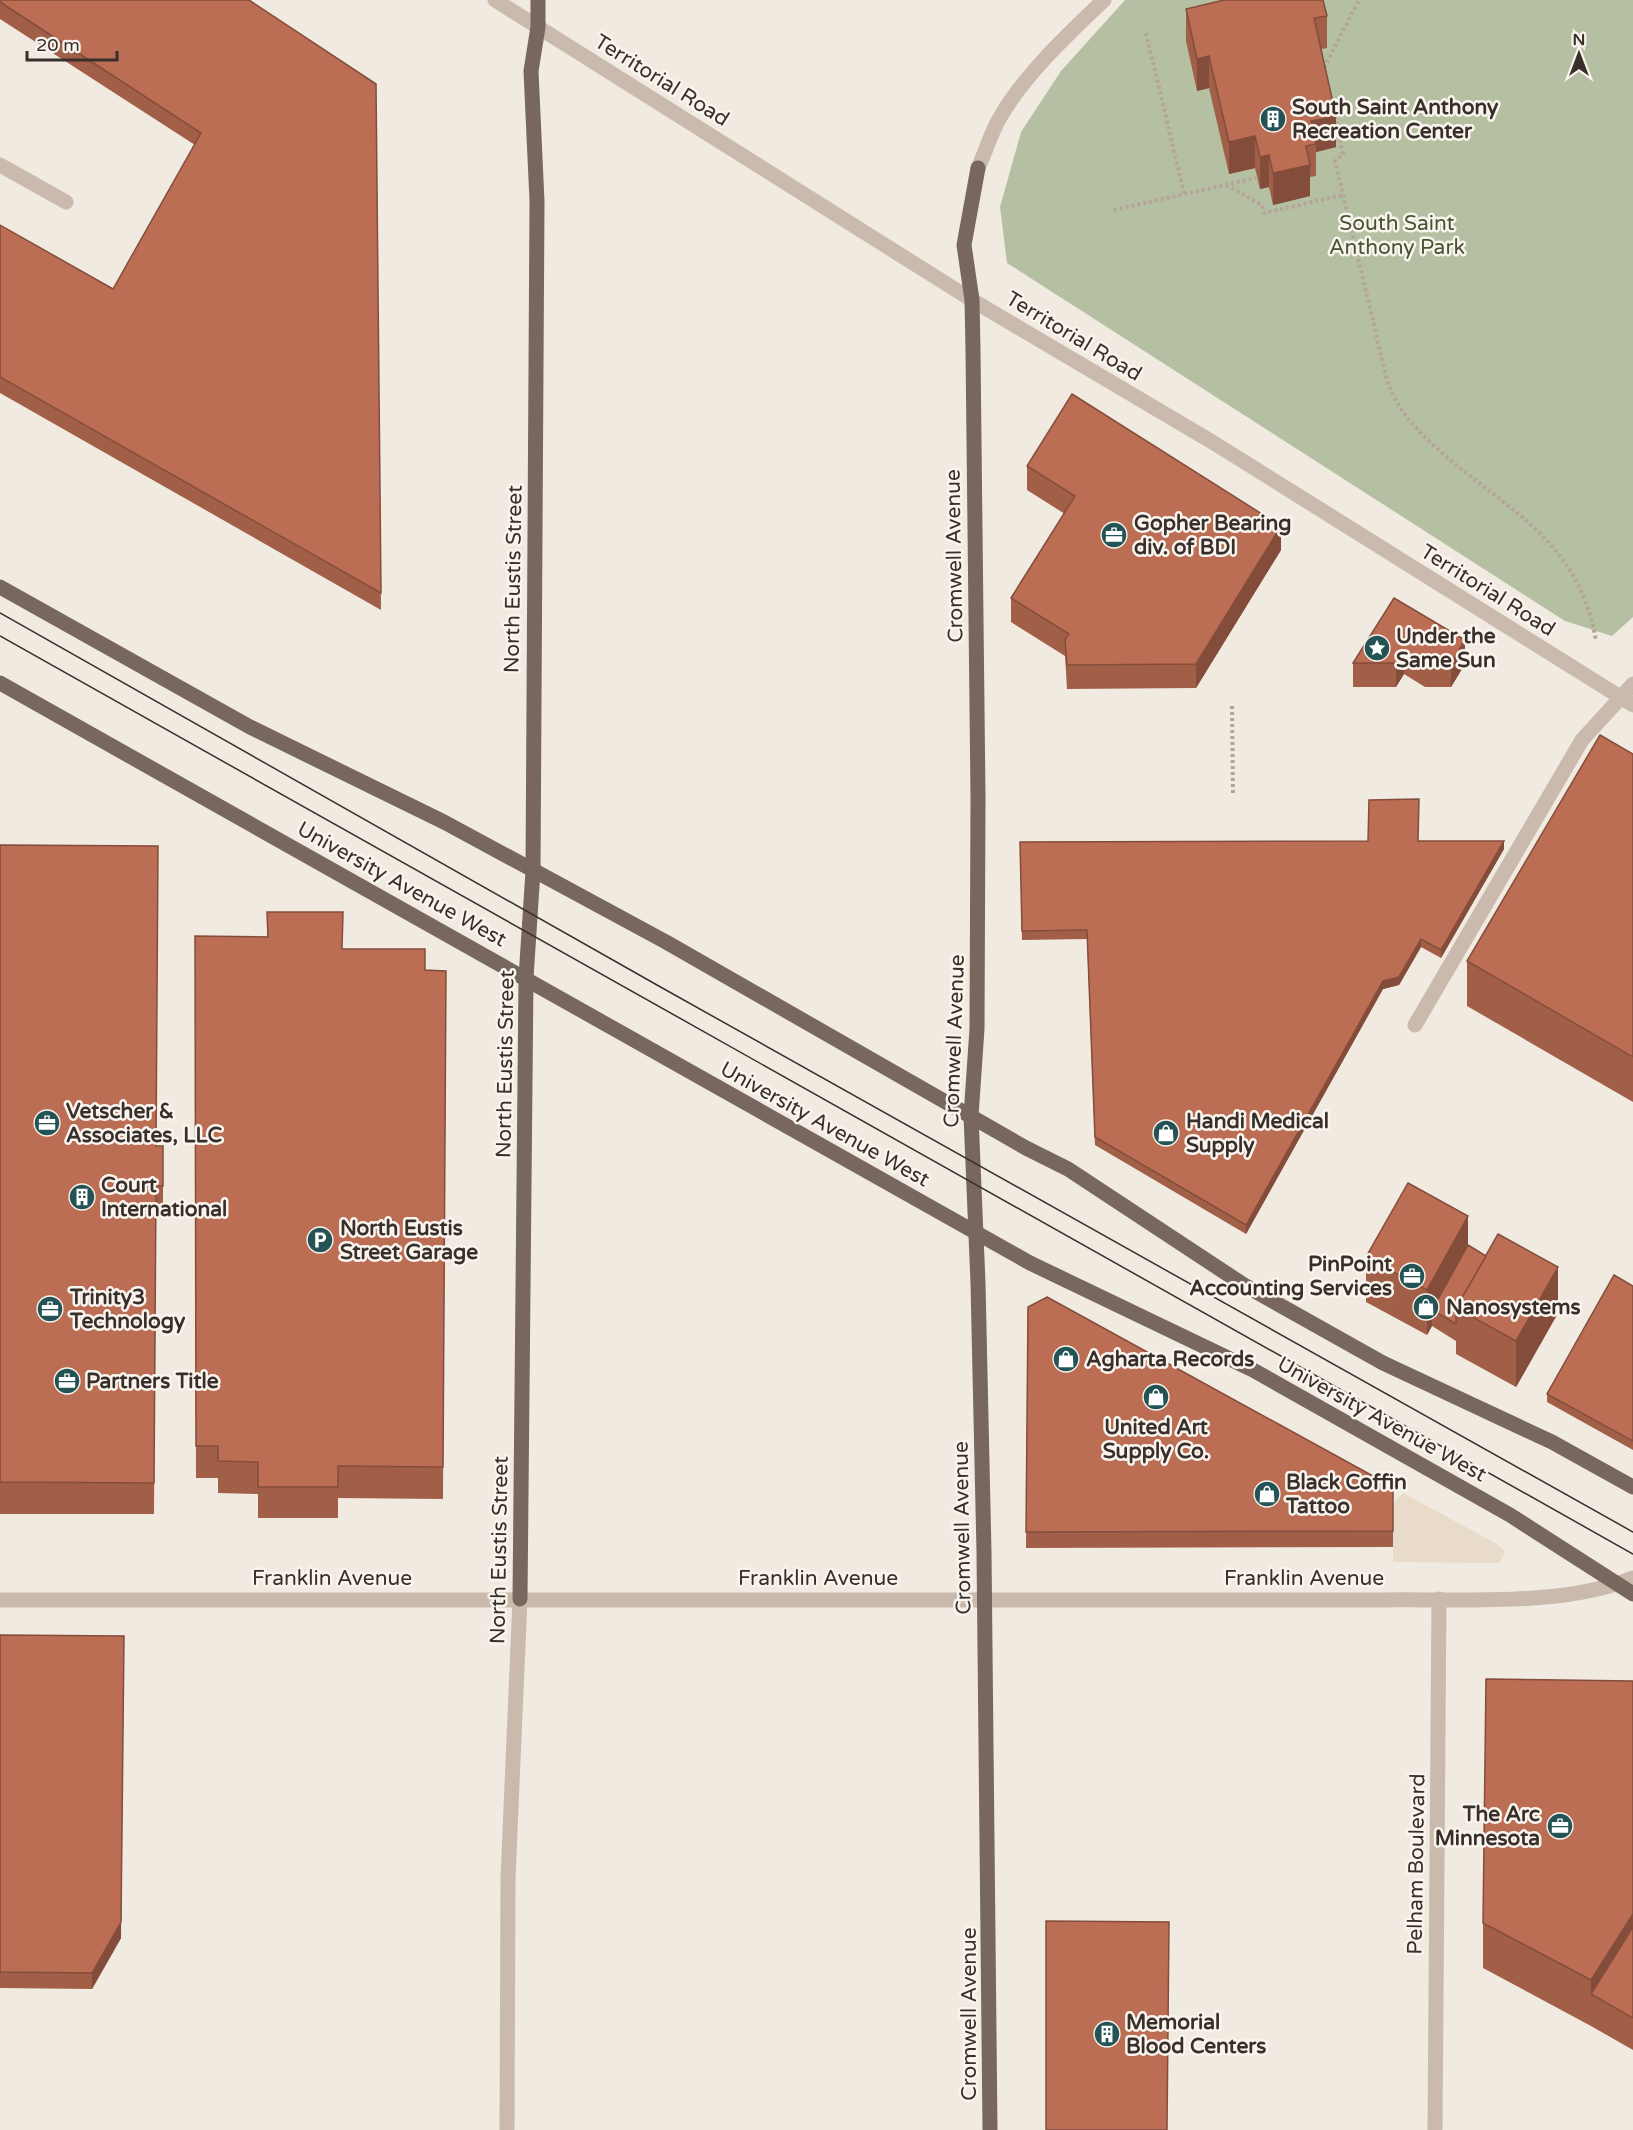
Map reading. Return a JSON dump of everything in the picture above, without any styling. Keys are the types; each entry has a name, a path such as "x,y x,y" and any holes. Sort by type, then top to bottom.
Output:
{"main road":[{"name":"North Eustis Street","path":"520,1599 526,978 533,871 537,201 531,71 538,27 538,0"},
{"name":"Cromwell Avenue","path":"978,168 964,245 972,300 978,797 977,1029 971,1116 978,1283 985,1599 990,2130"},
{"path":"0,587 250,727 444,822 666,942 1068,1169 1244,1285 1383,1363 1552,1442 1633,1487"},
{"name":"University Avenue West","path":"0,683 1030,1263 1263,1376 1510,1515 1633,1594"}],"street":[{"name":"Territorial Road","path":"495,0 972,300 1214,443 1627,701"},
{"name":"Cromwell Avenue","path":"978,168 998,121 1020,90 1066,35 1104,0"},
{"path":"0,165 66,202"},
{"path":"1415,1025 1582,740 1627,701 1633,684"},
{"name":"Franklin Avenue","path":"0,1600 1439,1599 1564,1596 1633,1578"},
{"name":"North Eustis Street","path":"507,2130 508,1878 520,1599"},
{"name":"Pelham Boulevard","path":"1435,2130 1439,1599"}],"path":[{"path":"1326,77 1323,66 1359,0"},
{"path":"1146,33 1184,193"},
{"path":"1334,111 1342,145 1342,154 1335,160 1393,399 1427,439 1530,524 1566,560 1581,585 1591,611 1596,640"},
{"path":"1114,210 1256,178"},
{"path":"1226,184 1262,205 1264,213 1344,195"},
{"path":"1232,706 1233,794"}],"green space":[{"name":"South Saint Anthony Park","path":"1125,0 1633,0 1633,617 1612,636 1565,621 1007,263 1000,207 1021,132 1061,71"}],"shaded area":[{"path":"1403,1493 1495,1543 1505,1551 1501,1560 1498,1563 1393,1562 1393,1504"}],"building":[{"path":"0,0 249,0 376,84 381,593 0,377 0,225 113,289 201,133"},
{"name":"South Saint Anthony Recreation Center","path":"1224,0 1323,0 1327,16 1314,18 1336,116 1311,121 1316,144 1306,146 1310,165 1273,173 1269,155 1260,157 1255,136 1229,142 1209,56 1197,59 1186,9"},
{"path":"1072,394 1281,526 1196,664 1067,665 1065,639 1069,634 1011,598 1075,496 1027,466"},
{"path":"1394,598 1465,640 1451,663 1425,663 1404,650 1396,663 1353,663"},
{"path":"1600,735 1633,754 1633,1057 1467,961"},
{"path":"1419,799 1418,841 1504,841 1441,950 1421,939 1399,977 1383,981 1246,1225 1095,1137 1087,930 1022,931 1020,842 1368,841 1369,800"},
{"name":"Court International","path":"0,845 158,846 156,1146 163,1146 163,1186 156,1186 154,1483 0,1482"},
{"name":"North Eustis Street Garage","path":"267,912 343,912 342,949 425,949 425,970 446,971 443,1467 338,1466 338,1487 258,1487 258,1462 218,1461 218,1446 196,1446 195,936 268,937"},
{"path":"1408,1183 1468,1216 1427,1290 1366,1257"},
{"path":"1498,1234 1558,1267 1516,1341 1456,1308"},
{"path":"1468,1245 1486,1256 1456,1308 1456,1324 1432,1310"},
{"path":"1614,1275 1633,1286 1633,1441 1547,1394"},
{"path":"1047,1297 1393,1487 1393,1531 1026,1532 1028,1307"},
{"path":"0,1635 124,1636 121,1922 92,1973 0,1972"},
{"path":"1486,1679 1633,1681 1633,1914 1591,1980 1483,1923"},
{"name":"Memorial Blood Centers","path":"1046,1921 1169,1922 1167,2130 1046,2130"},
{"path":"1633,1927 1633,2018 1591,1994"}],"tram line":[{"path":"0,613 657,985 1633,1532"},
{"path":"0,636 1633,1554"}],"place":[{"name":"South Saint Anthony Recreation Center","path":"1273,119"},
{"name":"Gopher Bearing div. of BDI","path":"1114,535"},
{"name":"Under the Same Sun","path":"1377,648"},
{"name":"Vetscher & Associates, LLC","path":"47,1123"},
{"name":"Handi Medical Supply","path":"1166,1133"},
{"name":"Court International","path":"82,1197"},
{"name":"North Eustis Street Garage","path":"320,1240"},
{"name":"PinPoint Accounting Services","path":"1412,1276"},
{"name":"Nanosystems","path":"1426,1307"},
{"name":"Trinity3 Technology","path":"50,1309"},
{"name":"Agharta Records","path":"1066,1359"},
{"name":"Partners Title","path":"67,1381"},
{"name":"United Art Supply Co.","path":"1156,1397"},
{"name":"Black Coffin Tattoo","path":"1267,1494"},
{"name":"The Arc Minnesota","path":"1560,1826"},
{"name":"Memorial Blood Centers","path":"1107,2034"}]}
